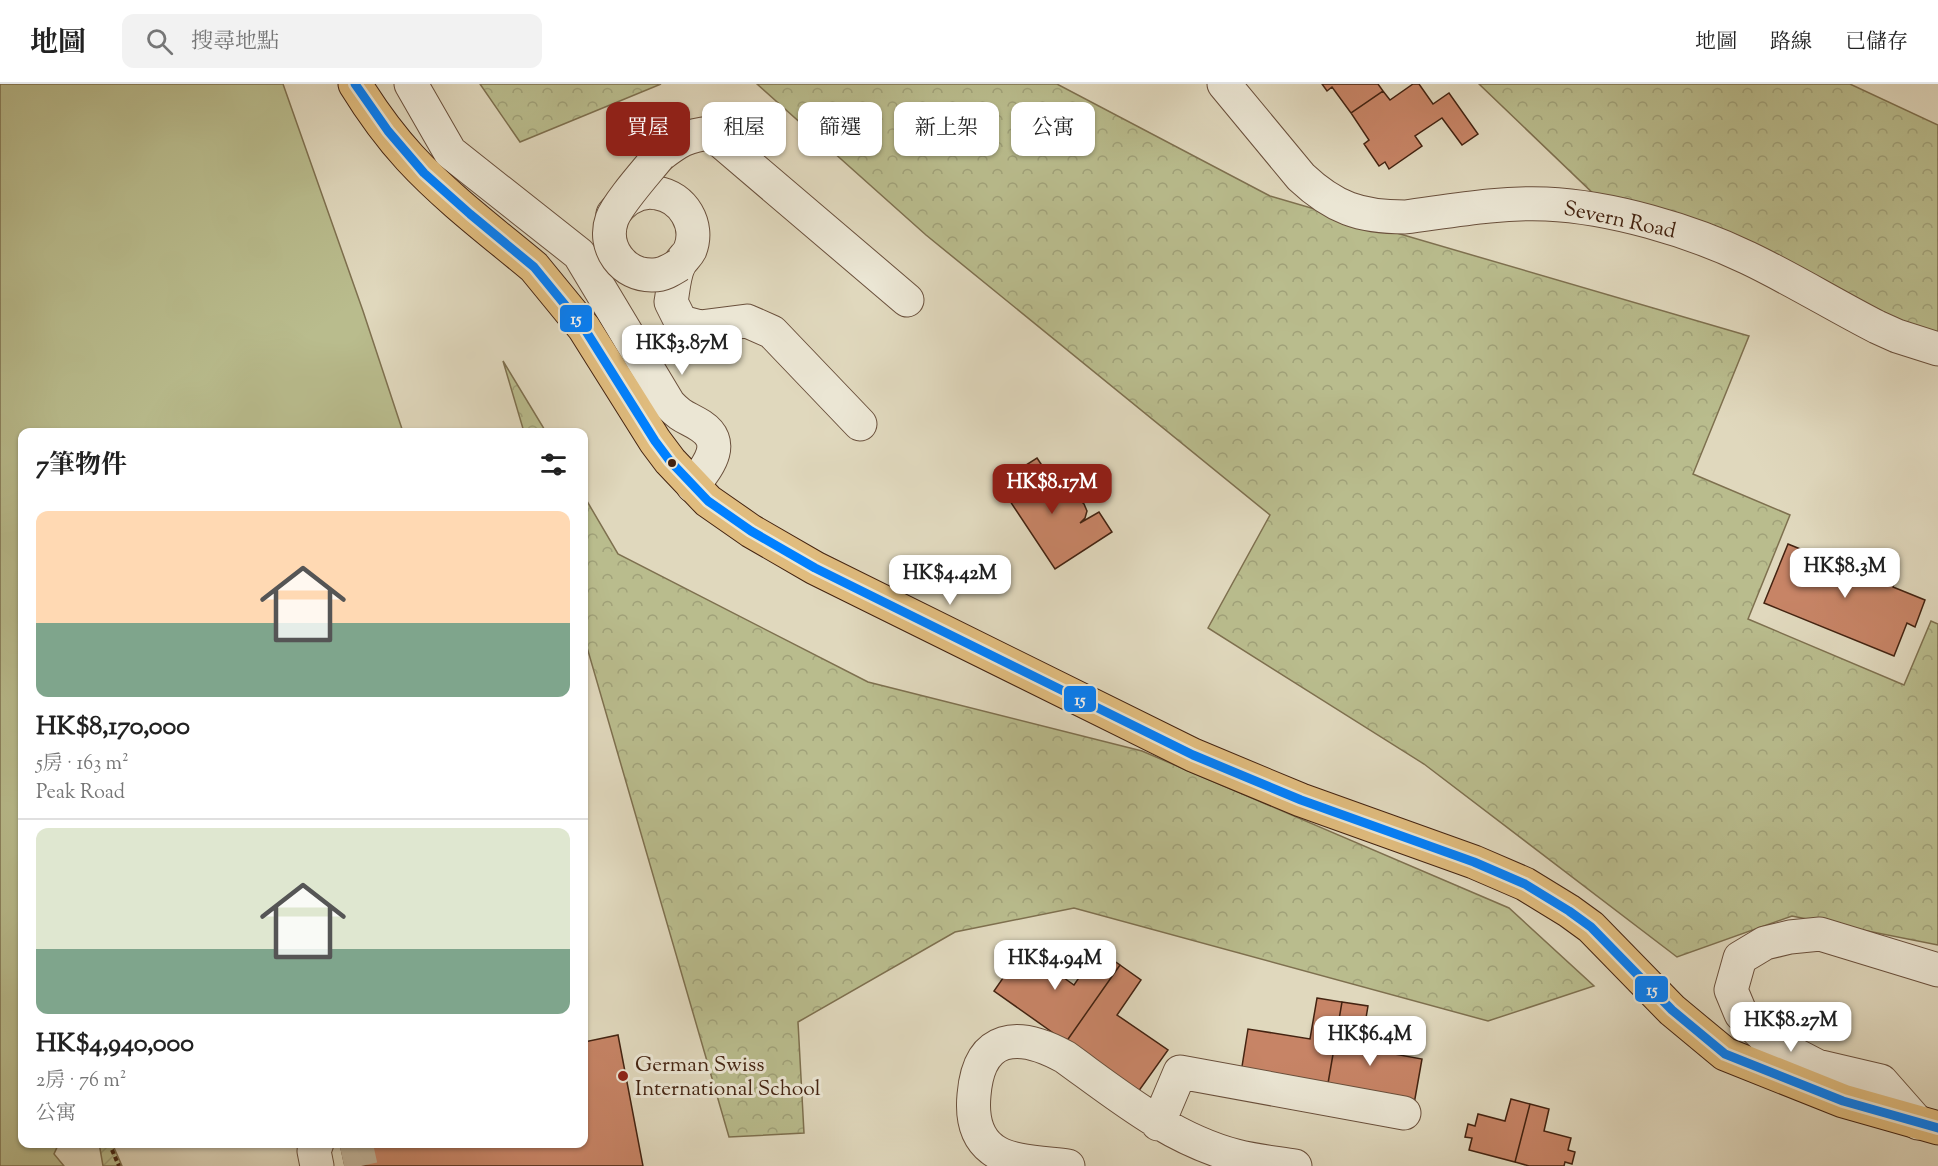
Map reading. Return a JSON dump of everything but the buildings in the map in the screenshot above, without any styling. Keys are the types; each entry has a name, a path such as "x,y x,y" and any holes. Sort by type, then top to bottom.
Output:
{"main road":[{"path":"355,84 386,130 410,158 431,179 534,267 584,328 655,441 693,486 728,516 780,549 1193,755 1301,800 1474,862 1525,884 1569,910 1591,927 1672,1010 1725,1054 1843,1101 1928,1125"}],"street":[{"path":"411,84 450,152 579,254 669,404 684,418 699,424 712,438 714,450 711,460 693,486"},
{"name":"Severn Road","path":"1224,84 1301,177 1338,206 1360,213 1388,217 1524,204 1568,206 1626,216 1692,236 1745,256 1877,327 1938,349"},
{"path":"679,266 655,276 631,270 615,256 609,238 609,229 614,214 659,156 677,142 693,134 711,133 907,300"},
{"path":"579,254 627,200 638,194 652,192 672,198 681,204 692,224 691,248 679,266 670,302 681,321 700,327 747,321 772,332 860,424"},
{"path":"1928,1125 1881,1081 1817,1066 1769,1041 1741,1014 1731,990 1740,958 1765,943 1820,934 1938,970"},
{"path":"1068,1166 1008,1157 991,1148 982,1139 974,1118 975,1082 986,1054 996,1047 1006,1042 1020,1041 1049,1048 1158,1124 1197,1143 1236,1156 1295,1166"},
{"path":"1158,1124 1180,1072 1404,1113"},
{"path":"315,1148 316,1166"}],"path":[{"path":"111,1148 119,1166"}],"green space":[{"path":"0,84 283,84 402,428 18,428 18,1148 57,1148 54,1154 64,1166 0,1166"},
{"path":"480,84 661,84 617,102 606,102 606,107 520,142"},
{"path":"757,84 1057,84 1091,102 1011,102 1011,156 1095,156 1095,104 1270,196 1749,336 1693,474 1790,515 1748,619 1904,685 1931,621 1938,624 1938,945 1792,916 1677,957 1424,764 1208,628 1270,515 926,235 838,156 882,156 882,102 798,102 798,121 786,110 786,102 777,102"},
{"path":"1479,84 1850,84 1938,125 1938,336 1598,198"},
{"path":"503,361 544,428 523,428"},
{"path":"588,503 618,554 868,682 1142,751 1509,908 1594,986 1488,1021 1074,908 955,932 798,1022 804,1133 729,1137 588,651"},
{"path":"100,1148 114,1148 122,1166 103,1166"}],"tunnel":[{"path":"357,1148 361,1166"}],"transit line":[{"name":"15","path":"355,84 388,131 424,173 534,267 584,328 670,461 708,501 751,531 815,568 1193,755 1301,800 1474,862 1525,884 1591,927 1672,1010 1725,1054 1843,1101 1938,1128"}],"place":[{"name":"German Swiss International School","path":"623,1076"}]}
